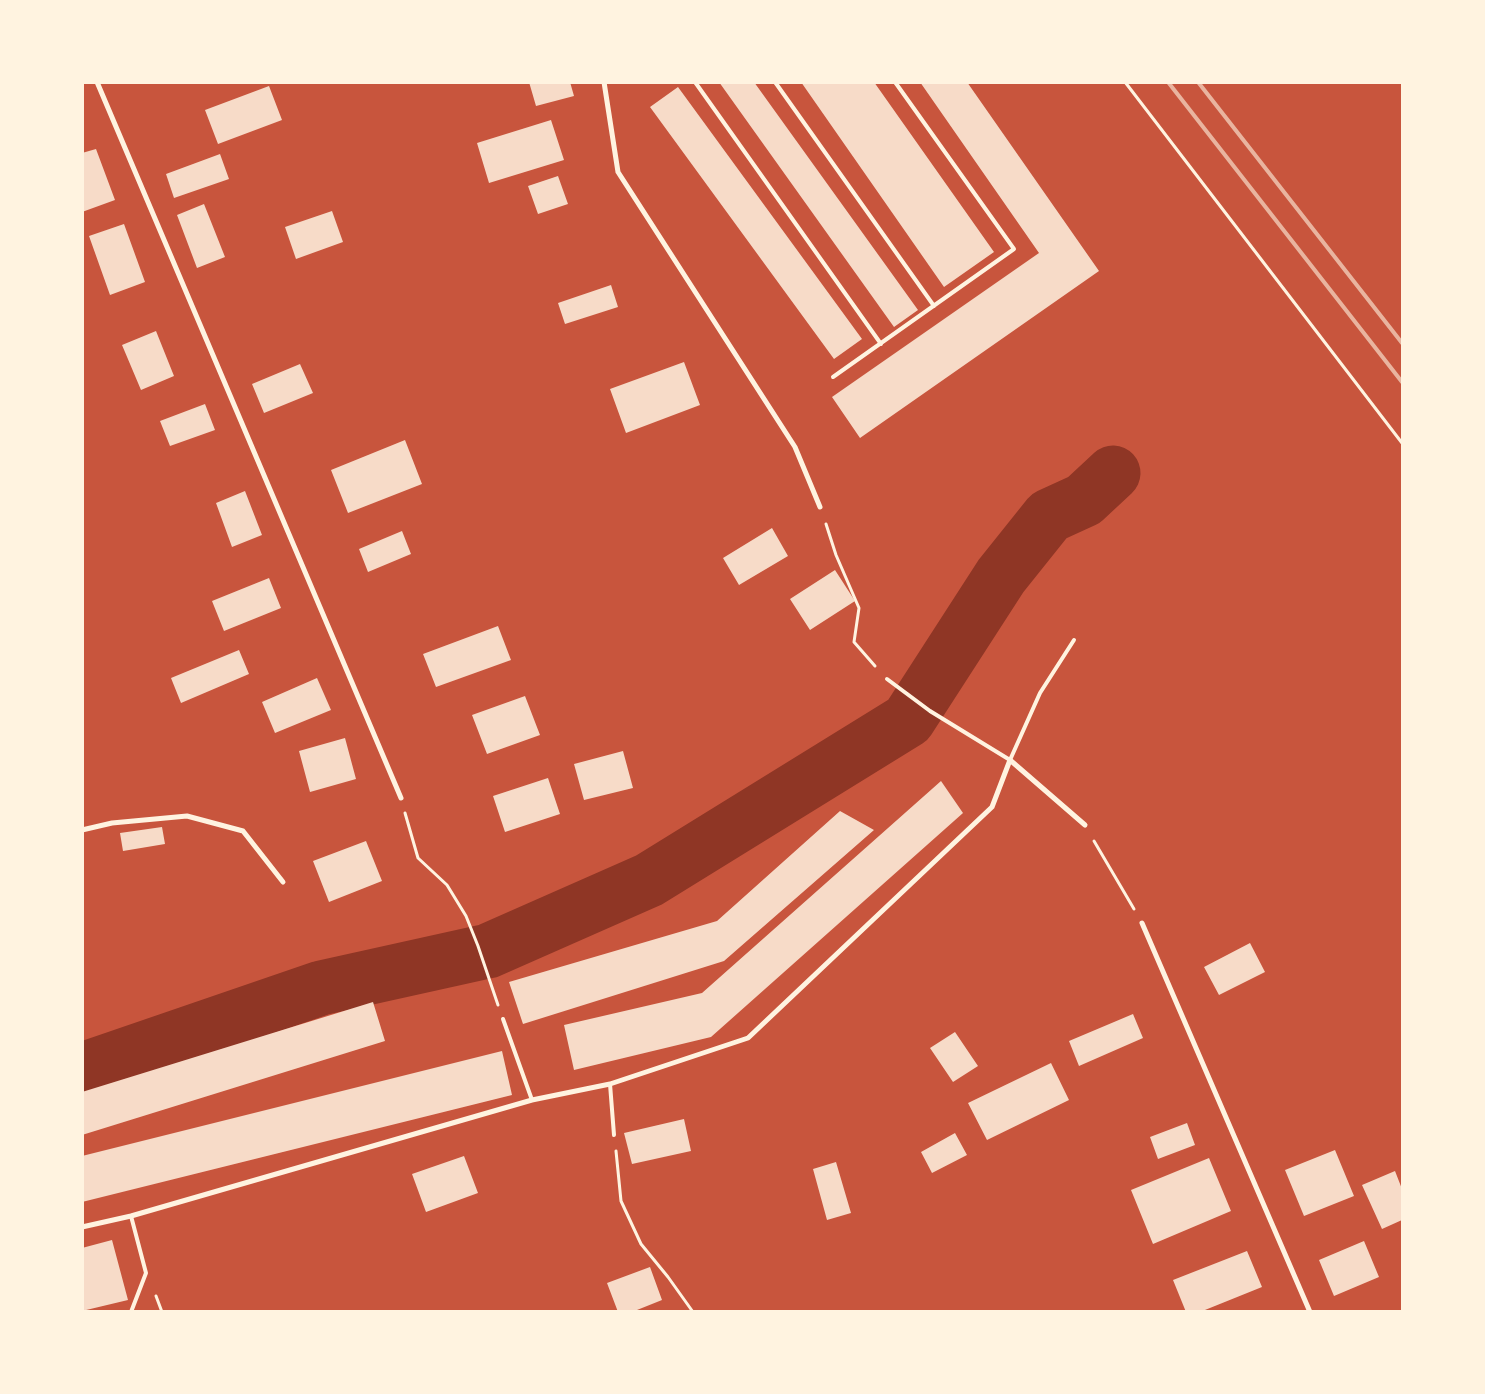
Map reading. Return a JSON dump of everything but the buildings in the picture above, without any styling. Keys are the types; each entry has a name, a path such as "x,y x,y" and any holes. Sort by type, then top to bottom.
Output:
{"street":[{"path":"97,82 401,798"},
{"path":"604,82 618,172 795,447 820,507"},
{"path":"82,1227 130,1216 532,1100 610,1084 748,1038 992,807 1010,760 1085,825"},
{"path":"82,830 112,823 187,816 243,831 283,882"},
{"path":"1142,923 1310,1312"}],"lane":[{"path":"695,82 881,344"},
{"path":"775,82 934,306"},
{"path":"833,377 1014,249 896,82"},
{"path":"887,680 916,702 1010,760 1040,693 1074,640"},
{"path":"503,1019 532,1100"},
{"path":"610,1084 614,1135"},
{"path":"130,1216 146,1273 131,1312"}],"path":[{"path":"1125,82 1402,443"},
{"path":"820,507 836,554 859,608 854,642 887,680"},
{"path":"407,821 418,858 447,885 466,916 503,1019"},
{"path":"1085,825 1142,923"},
{"path":"614,1135 621,1200 625,1209 641,1244 668,1276 693,1312"}],"waterway":[{"path":"82,1070 321,988 488,951 649,880 908,720 1001,576 1049,516 1084,500 1113,473"}],"railway":[{"path":"1168,82 1402,382"},
{"path":"1198,82 1402,343"}]}
